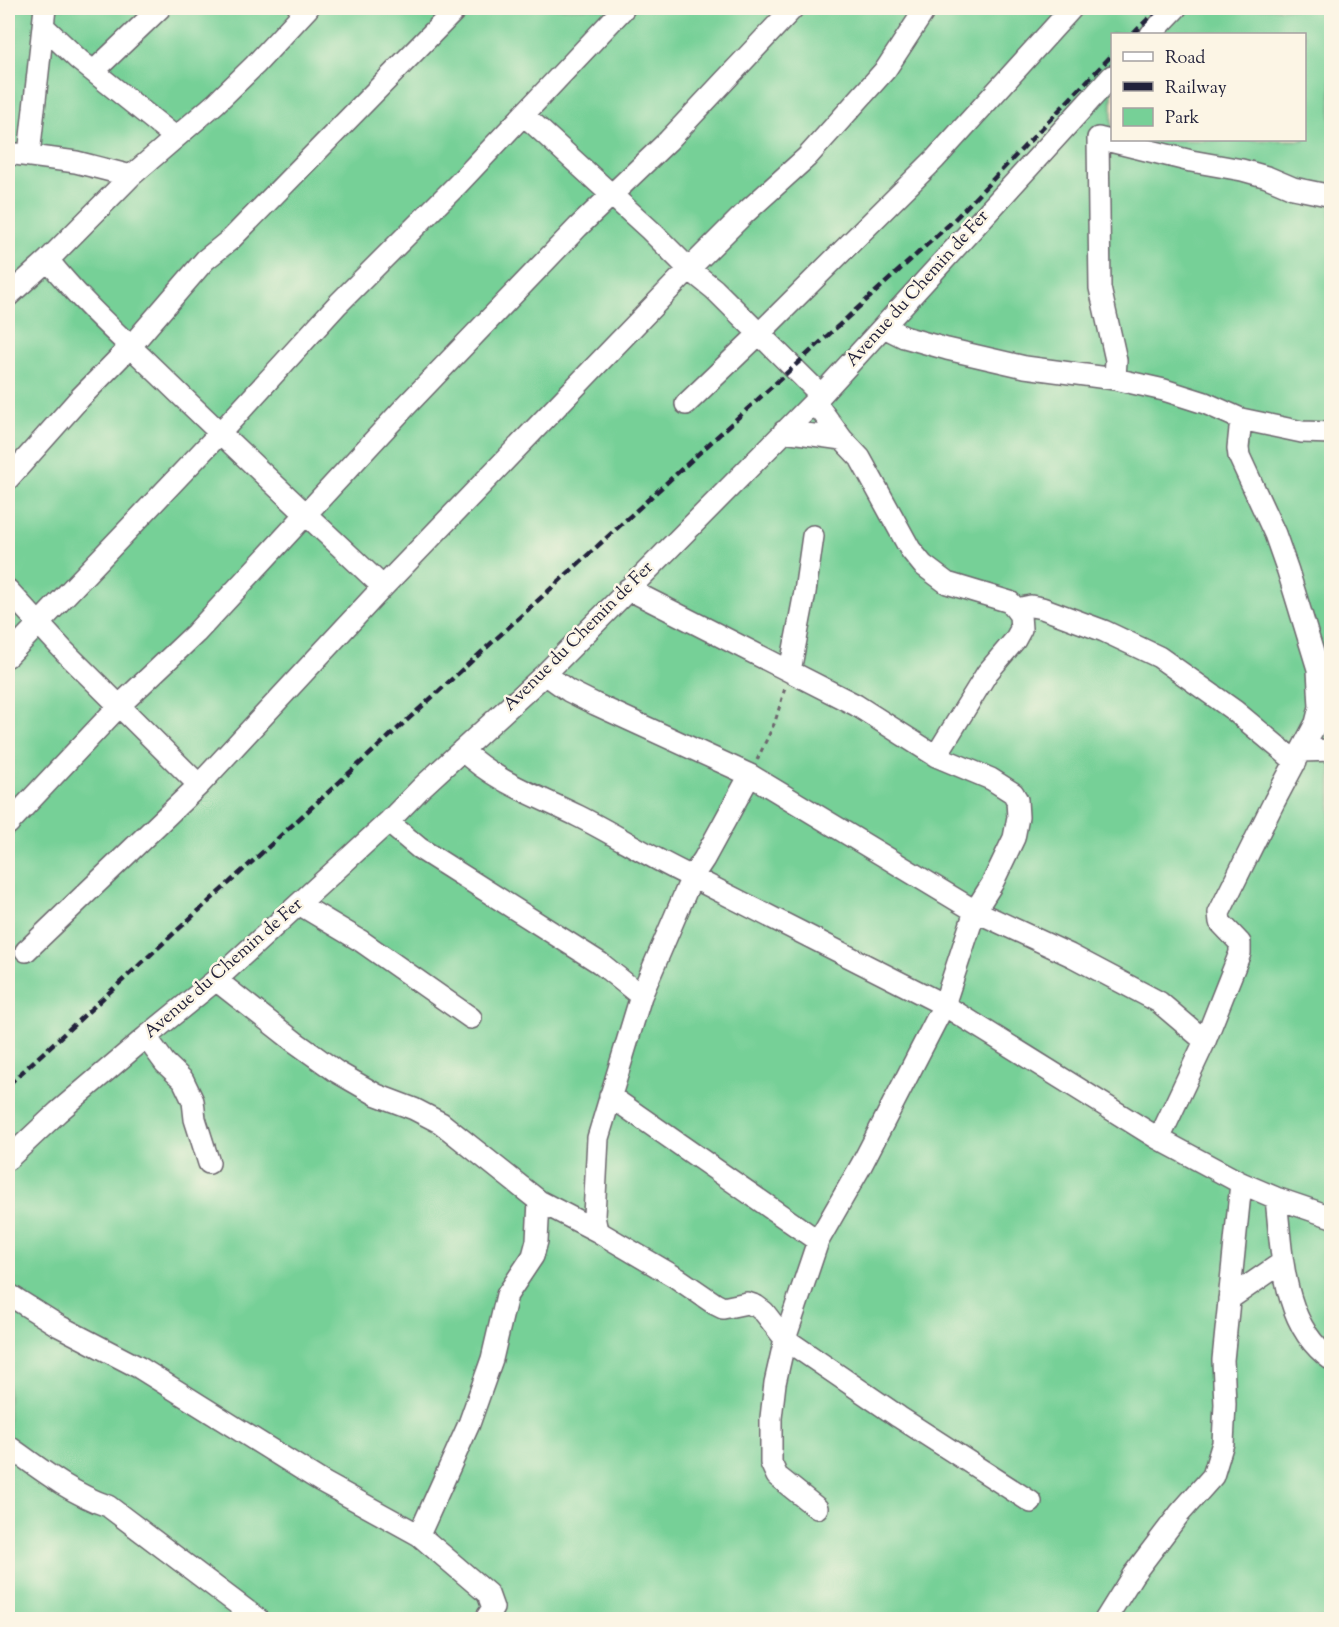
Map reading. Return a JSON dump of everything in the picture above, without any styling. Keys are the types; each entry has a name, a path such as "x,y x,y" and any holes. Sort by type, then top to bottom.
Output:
{"street":[{"path":"94,72 160,8"},
{"path":"8,297 131,176 216,103 308,8"},
{"path":"8,479 80,398 130,347 206,260 231,239 457,8"},
{"path":"8,656 219,434 338,304 458,184 624,8"},
{"path":"8,824 120,705 196,633 306,513 578,227 668,141 793,8"},
{"path":"26,951 199,785 383,587 689,269 744,214 807,157 886,69 926,8"},
{"path":"686,404 935,159 1072,8"},
{"path":"1152,33 1176,8"},
{"path":"44,16 79,60 176,137"},
{"path":"30,155 44,16"},
{"name":"Avenue du Chemin de Fer","path":"8,1159 58,1112 216,980 545,674 818,399 1111,78"},
{"path":"524,115 650,230 689,269 714,289 818,399 842,439 860,458 910,549 923,565 947,583 1010,602 1017,609 1021,629 1008,650 987,673 936,756"},
{"path":"1115,379 1116,360 1100,288 1098,138 1191,161 1242,170 1293,188 1332,196"},
{"path":"8,153 76,162 131,176"},
{"path":"48,260 67,284 219,434 383,587"},
{"path":"884,327 904,337 1025,367 1115,379 1205,403 1240,419 1302,432 1332,434"},
{"path":"1159,1139 1205,1041 1240,953 1240,943 1220,922 1219,913 1326,705 1318,669 1288,571 1275,534 1239,456 1240,419"},
{"path":"784,431 842,439"},
{"path":"790,671 813,536"},
{"path":"8,590 65,652 199,785"},
{"path":"628,590 856,705 936,756 992,779 1013,793 1017,800 1018,817 1014,838 992,884 975,911 944,1005 862,1164 819,1241 784,1339 771,1418 771,1463 777,1476 817,1508"},
{"path":"1017,609 1031,606 1042,608 1104,631 1159,657 1299,757 1332,750"},
{"path":"545,674 569,691 595,704 750,776 975,911 1070,955 1159,1002 1205,1041"},
{"path":"462,750 475,763 499,778 578,816 692,877 944,1005 1159,1139 1241,1183 1276,1198 1332,1217"},
{"path":"597,1232 594,1216 598,1138 641,996 692,877 750,776"},
{"path":"388,822 419,848 600,963 641,996"},
{"path":"299,904 361,941 471,1018"},
{"path":"216,980 337,1072 377,1095 414,1109 441,1123 539,1201 677,1278 723,1308 747,1303 756,1306 764,1312 784,1339 898,1417 1031,1502"},
{"path":"146,1037 165,1063 183,1080 193,1101 195,1119 209,1163"},
{"path":"610,1096 819,1241"},
{"path":"1106,1620 1133,1575 1213,1476 1223,1443 1226,1404 1223,1360 1241,1183"},
{"path":"1276,1198 1283,1262 1292,1301 1303,1332 1318,1351 1332,1360"},
{"path":"419,1535 470,1424 492,1359 507,1295 533,1257 537,1241 539,1201"},
{"path":"1229,1299 1283,1262"},
{"path":"8,1294 59,1326 140,1368 321,1481 419,1535 488,1594 492,1608 485,1620"},
{"path":"8,1446 62,1485 85,1498 108,1506 259,1620"}],"path":[{"path":"750,776 775,722 790,671"}],"green space":[{"path":"8,8 1331,8 1331,1619 8,1619"}],"railway":[{"path":"1134,33 1159,8"},
{"path":"8,1085 953,221 1111,56"}]}
